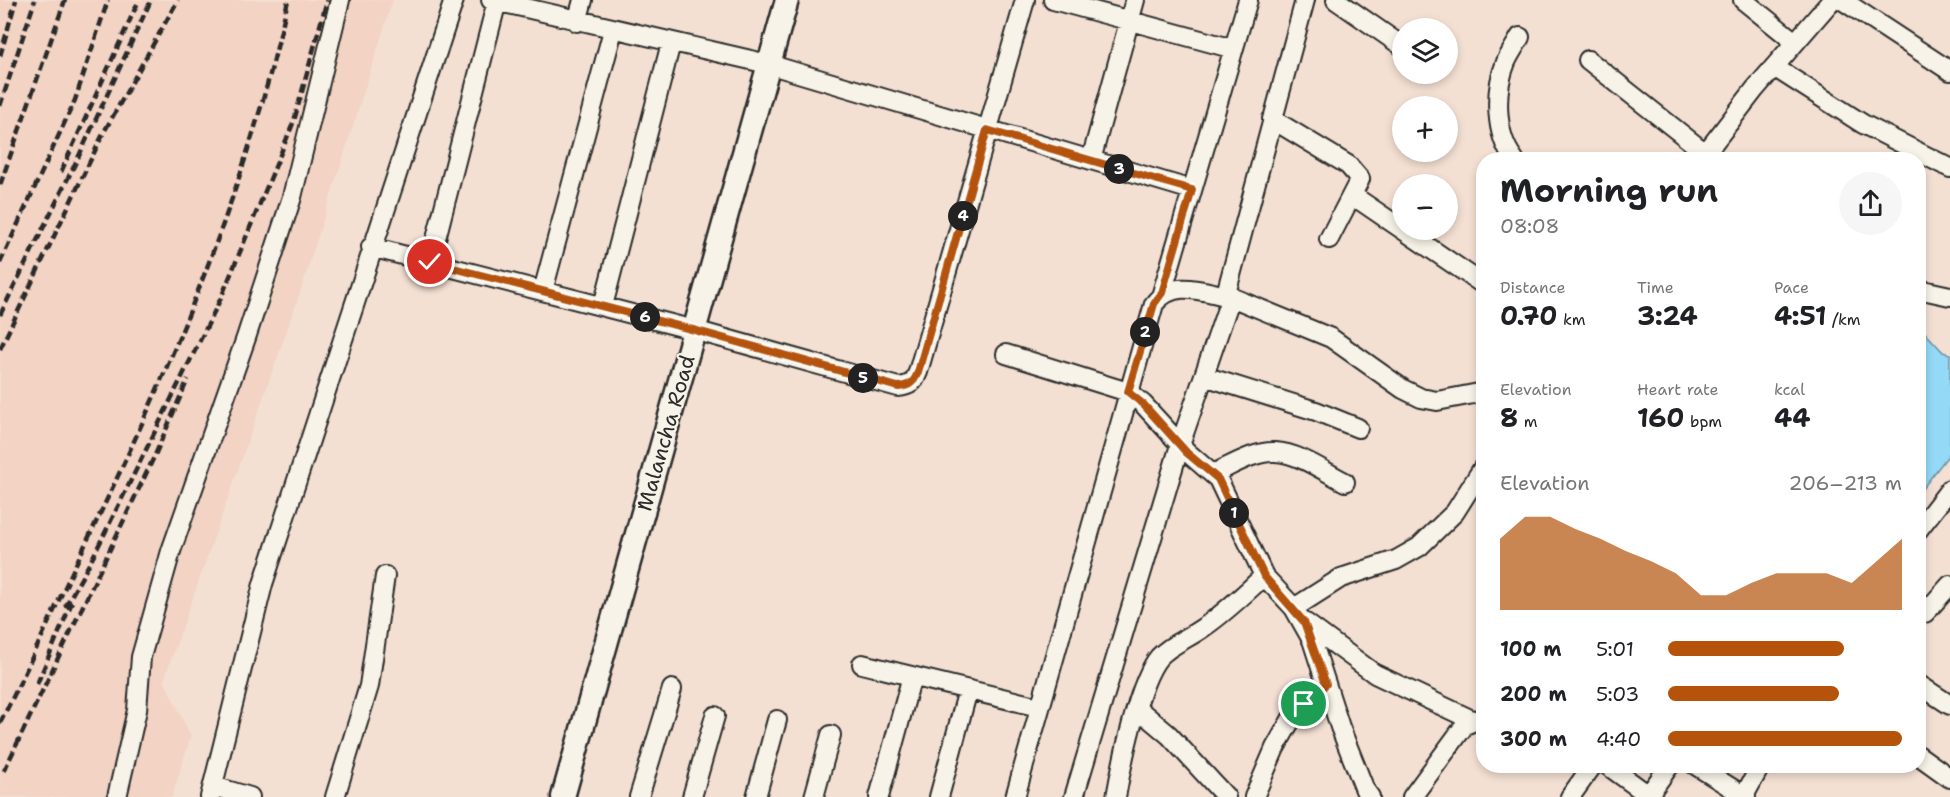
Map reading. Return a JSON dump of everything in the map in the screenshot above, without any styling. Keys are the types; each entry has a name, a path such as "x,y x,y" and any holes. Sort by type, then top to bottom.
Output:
{"main road":[{"name":"Malancha Road","path":"563,797 787,0"}],"street":[{"path":"117,797 137,710 141,657 171,551 246,338 292,197 340,0"},
{"path":"250,797 212,791 263,584 371,247 454,0"},
{"path":"577,21 583,0"},
{"path":"371,247 694,330 898,387 908,386 915,381 918,372 1025,0"},
{"path":"1053,0 1234,49"},
{"path":"1091,160 1135,0"},
{"path":"1015,797 1128,392 1154,304 1162,293 1248,0"},
{"path":"1074,797 1180,445 1231,297 1227,290 1228,280 1305,0"},
{"path":"1336,0 1392,39"},
{"path":"1743,0 1795,42"},
{"path":"1711,152 1774,67 1832,0"},
{"path":"1842,0 1950,71"},
{"path":"430,262 494,1 768,64 1192,190"},
{"path":"543,291 613,30"},
{"path":"1509,152 1501,139 1499,99 1506,63 1520,37"},
{"path":"603,306 670,43"},
{"path":"1588,60 1701,152"},
{"path":"1774,67 1863,124 1918,152"},
{"path":"1272,119 1357,172 1360,179 1329,239"},
{"path":"1926,156 1950,168"},
{"path":"1352,195 1476,280"},
{"path":"1162,293 1172,288 1231,297 1331,339 1402,389 1420,398 1437,401 1476,394"},
{"path":"1926,289 1947,290"},
{"path":"1005,354 1128,392 1143,404 1180,445 1212,474 1225,492 1264,576 1299,615 1375,674 1476,718"},
{"path":"1204,376 1316,411 1358,428"},
{"path":"1212,474 1258,454 1274,452 1307,463 1346,482"},
{"path":"1299,615 1341,578 1396,561 1419,547 1455,512 1476,479"},
{"path":"1926,520 1950,489"},
{"path":"335,797 371,675 385,576"},
{"path":"1116,797 1121,767 1152,667 1172,645 1200,630 1264,576"},
{"path":"1926,613 1950,585"},
{"path":"1299,615 1365,795"},
{"path":"862,664 1040,707"},
{"path":"879,797 912,676"},
{"path":"1254,797 1275,748 1292,718 1326,684"},
{"path":"639,797 672,689"},
{"path":"1926,689 1950,705"},
{"path":"939,797 968,690"},
{"path":"1138,709 1169,735 1226,797"},
{"path":"692,797 715,716"},
{"path":"756,797 777,720"},
{"path":"1412,797 1458,733 1476,720"},
{"path":"814,797 831,735"},
{"path":"1926,761 1950,778"},
{"path":"1570,797 1587,773"},
{"path":"1618,773 1649,796 1665,773"},
{"path":"1708,773 1745,796 1757,773"}],"shaded area":[{"path":"0,0 393,0 301,290 164,680 191,736 172,797 0,797"}],"water":[{"path":"1926,334 1943,352 1950,354 1950,453 1926,484"}],"railway":[{"path":"0,56 16,0"},
{"path":"0,106 35,0"},
{"path":"0,185 65,0"},
{"path":"0,263 75,100 108,0"},
{"path":"61,172 139,0"},
{"path":"0,315 78,158 151,0"},
{"path":"0,349 104,132 178,0"},
{"path":"0,723 117,478 203,278 251,140 288,0"},
{"path":"65,607 93,557 221,298 294,121 327,0"},
{"path":"4,771 155,455 188,379"},
{"path":"37,684 72,602"}],"route":[{"path":"430,262 694,330 898,387 908,386 915,381 987,130 1192,190 1162,293 1154,304 1128,392 1143,404 1187,453 1218,479 1264,576 1304,622 1326,684 1304,704"}]}
